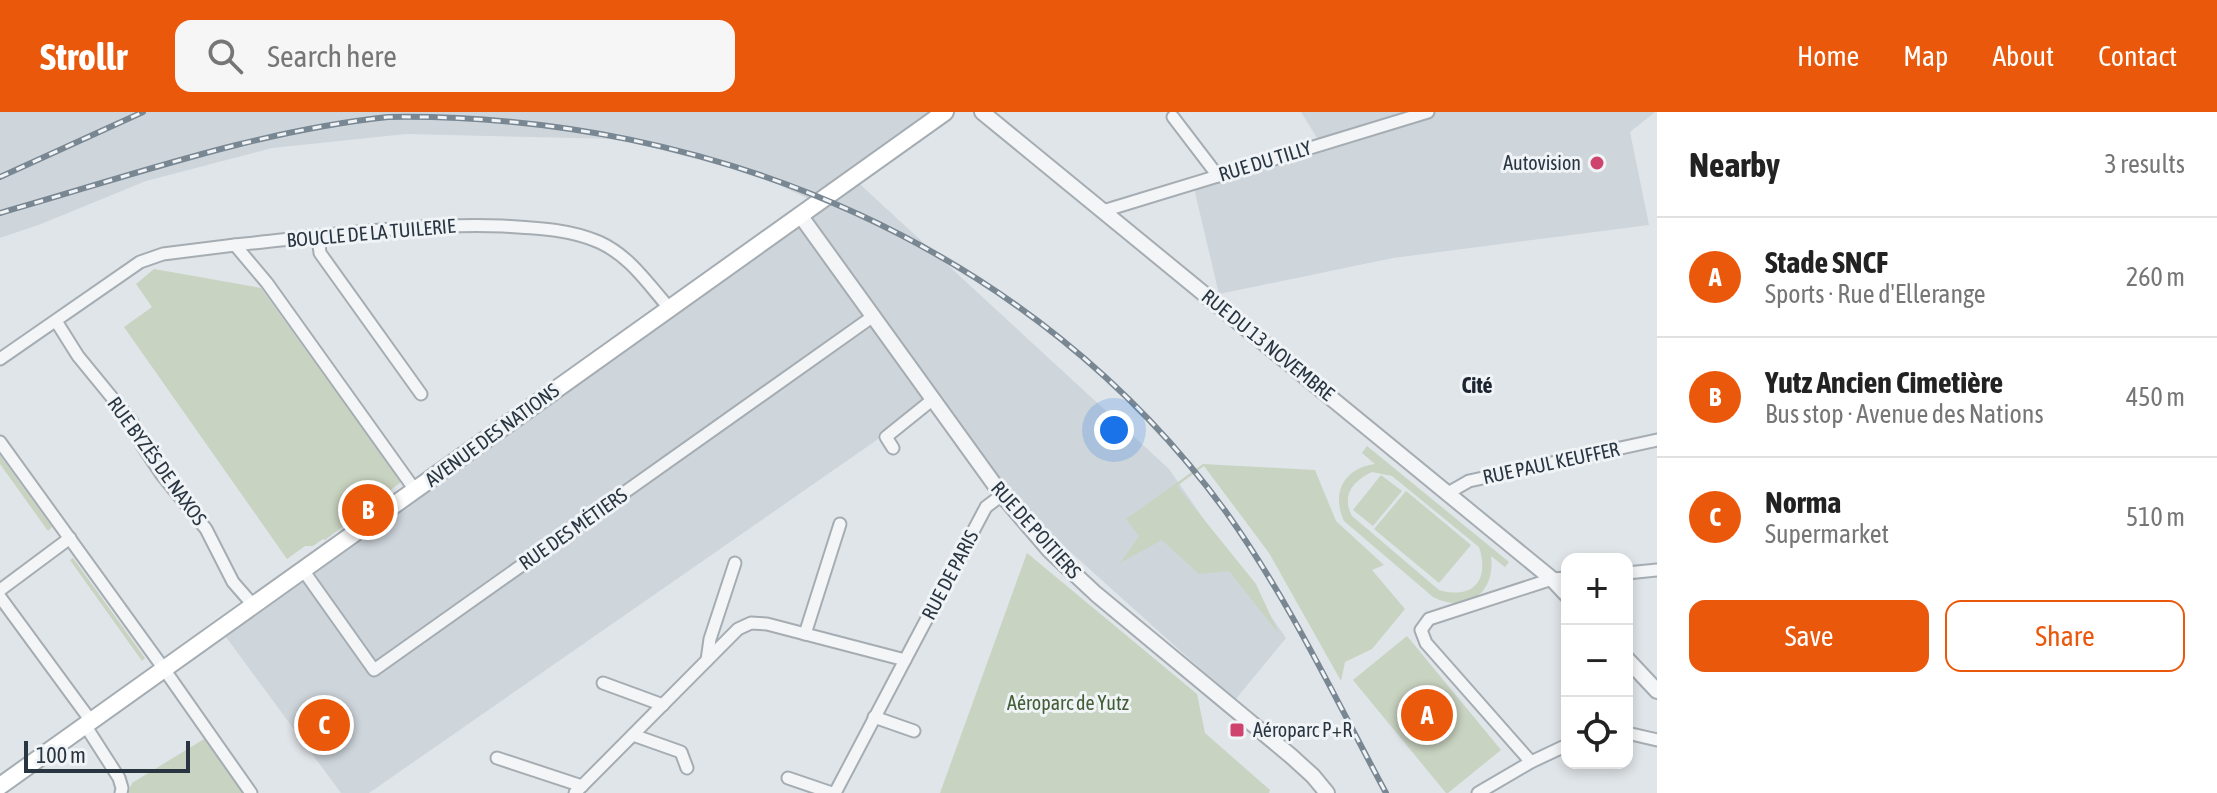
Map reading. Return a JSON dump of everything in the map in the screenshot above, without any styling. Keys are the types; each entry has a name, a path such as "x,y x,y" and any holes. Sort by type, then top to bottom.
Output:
{"main road":[{"name":"AVENUE DES NATIONS","path":"0,786 945,112"}],"street":[{"name":"RUE DU 13 NOVEMBRE","path":"982,112 1448,493 1560,579"},
{"name":"RUE DU TILLY","path":"1103,211 1428,112"},
{"path":"1173,117 1218,176"},
{"name":"RUE DE POITIERS","path":"800,215 1002,495 1050,551 1291,756 1327,793"},
{"name":"BOUCLE DE LA TUILERIE","path":"0,359 127,269 153,256 413,226 478,225 563,230 600,242 624,257 645,277 670,309"},
{"path":"318,236 320,253 421,394"},
{"path":"235,245 267,283 415,490"},
{"name":"RUE DES MÉTIERS","path":"303,570 374,670 872,317"},
{"name":"RUE BYZÈS DE NAXOS","path":"56,321 78,356 132,422 142,445 206,529 233,582 253,605"},
{"path":"893,448 886,437 932,400"},
{"name":"RUE PAUL KEUFFER","path":"1448,493 1469,481 1657,440"},
{"path":"0,442 251,793"},
{"name":"RUE DE PARIS","path":"833,793 986,507 1002,495"},
{"path":"805,634 840,524"},
{"path":"0,590 70,538"},
{"path":"707,660 710,639 735,563"},
{"path":"1633,572 1657,570"},
{"path":"1531,762 1426,643 1421,630 1429,619 1560,579"},
{"path":"0,597 88,723 119,778 121,793"},
{"path":"497,758 579,789 738,629 751,623 767,624 905,660"},
{"path":"1633,666 1654,684"},
{"path":"603,683 663,705"},
{"path":"874,717 914,731"},
{"path":"1633,734 1657,740"},
{"path":"633,735 681,752 687,768"},
{"path":"1478,793 1561,748"},
{"path":"788,778 833,793"}],"shaded area":[{"path":"0,112 937,112 851,176 1169,469 1286,638 1235,700 1035,520 930,403 369,793 341,793 226,637 822,205 757,175 620,139 406,134 272,148 146,181 0,238"},
{"path":"1301,112 1655,112 1630,132 1649,225 1393,258 1219,294 1193,184 1322,146"}],"green space":[{"path":"154,269 261,288 401,482 325,540 305,546 287,559 124,327 152,307 136,284"},
{"path":"1367,446 1509,562 1505,567 1491,556 1489,581 1476,597 1456,603 1433,597 1344,521 1339,501 1343,484 1355,471 1375,464 1362,453","holes":["1372,472 1392,476 1479,547 1482,569 1476,585 1461,592 1439,590 1352,516 1348,495 1354,484"]},
{"path":"0,455 52,527 48,531 0,464"},
{"path":"1203,464 1315,470 1336,521 1384,565 1372,570 1405,609 1372,649 1345,662 1341,681 1269,553 1204,466 1177,486 1256,584 1279,634 1229,571 1199,574 1162,540 1120,563 1139,536 1126,519"},
{"path":"1381,475 1402,491 1373,526 1353,510"},
{"path":"1406,491 1471,545 1439,583 1374,529"},
{"name":"Aéroparc de Yutz","path":"1027,553 1197,694 1205,733 1270,790 1269,793 940,793"},
{"path":"73,558 145,658 142,661 70,560"},
{"path":"1407,636 1501,750 1448,793 1353,680"},
{"path":"204,739 243,793 128,793 132,783"}],"railway":[{"path":"0,177 143,112"},
{"path":"0,213 240,144 388,117 510,122 630,140 746,170 858,214 963,270 1060,339 1149,419 1226,512 1249,545 1310,650 1386,793"}],"place":[{"name":"Autovision","path":"1597,163"},
{"name":"Yutz Ancien Cimetière","path":"368,510"},
{"name":"Stade SNCF","path":"1427,715"},
{"name":"Norma","path":"324,725"},
{"name":"Aéroparc P+R","path":"1237,730"}],"district":[{"name":"Cité","path":"1477,385"}]}
